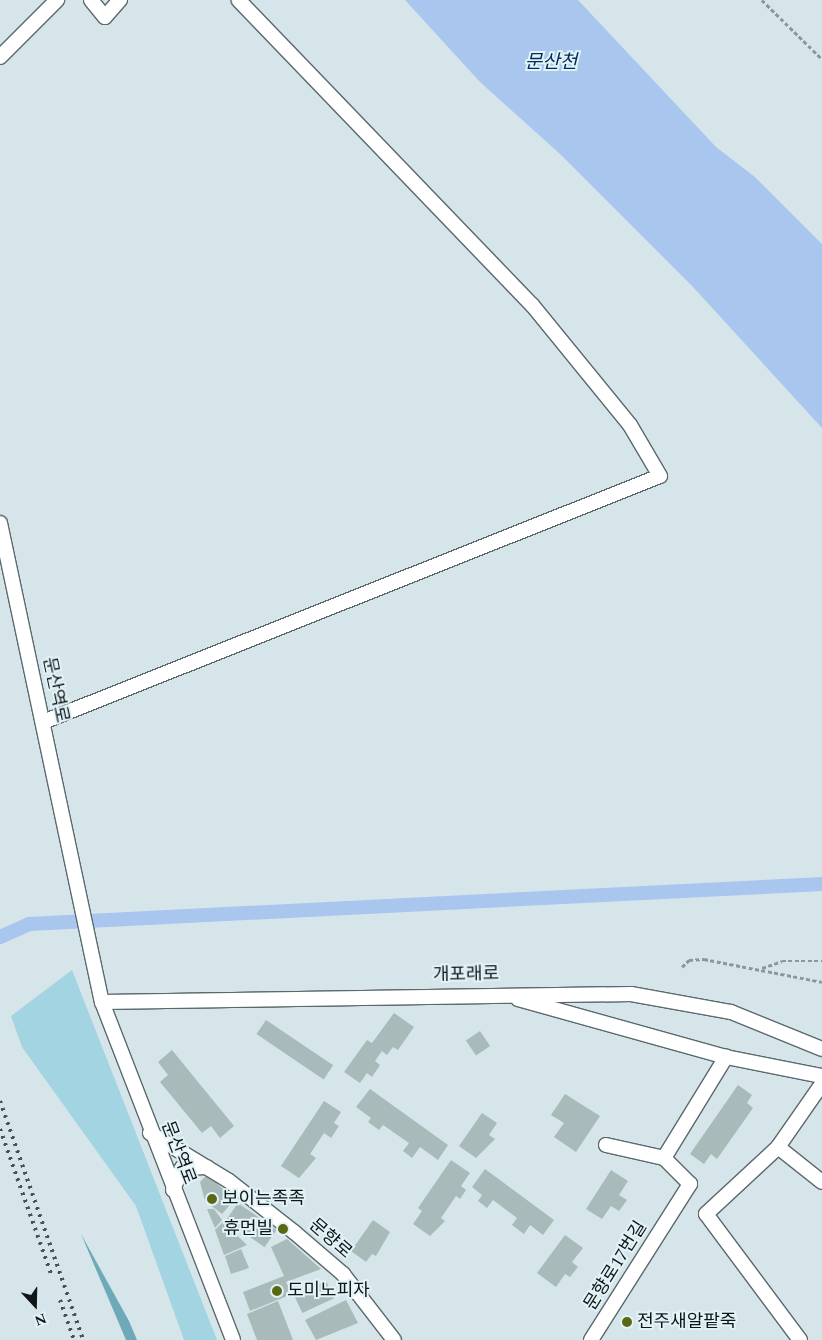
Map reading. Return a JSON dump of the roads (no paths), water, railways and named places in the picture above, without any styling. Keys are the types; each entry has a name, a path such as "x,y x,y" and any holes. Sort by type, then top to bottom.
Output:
{"street":[{"path":"0,56 57,0"},
{"path":"91,0 105,17 120,0"},
{"path":"43,722 660,476 630,425 532,305 239,0"},
{"name":"문산역로","path":"0,523 102,1002 150,1133 233,1340"},
{"path":"496,994 726,1057 822,1076"},
{"name":"개포래로","path":"102,1002 496,994 631,994 731,1012 822,1049"},
{"path":"606,1145 664,1158 726,1057"},
{"path":"800,1340 706,1214 778,1147 822,1084"},
{"name":"문향로","path":"150,1133 207,1167 294,1232 343,1274 394,1340"},
{"path":"778,1147 822,1182"},
{"name":"문향로17번길","path":"591,1340 690,1184 664,1158"},
{"path":"173,1190 182,1168 207,1167"}],"water":[{"name":"문산천","path":"405,0 578,0 716,147 755,177 822,244 822,428 694,288 559,153 480,82"}],"waterway":[{"path":"0,937 29,924 822,884"}],"railway":[{"path":"0,1101 83,1340"},
{"path":"0,1129 51,1274"},
{"path":"60,1300 74,1340"}],"place":[{"name":"보이는족족","path":"212,1199"},
{"name":"휴먼빌","path":"283,1229"},
{"name":"도미노피자","path":"277,1291"},
{"name":"전주새알팥죽","path":"627,1322"}]}
